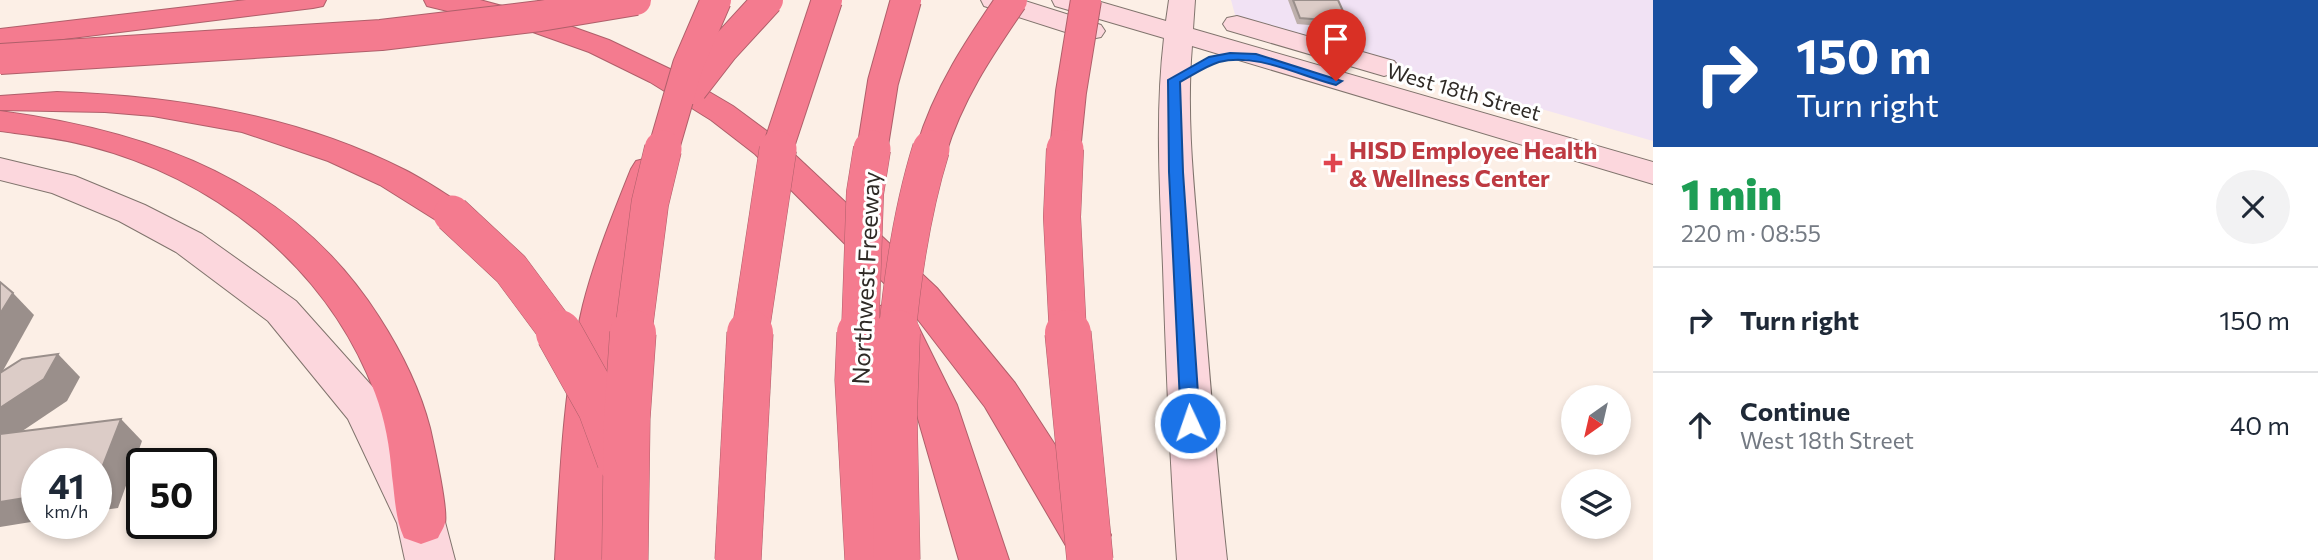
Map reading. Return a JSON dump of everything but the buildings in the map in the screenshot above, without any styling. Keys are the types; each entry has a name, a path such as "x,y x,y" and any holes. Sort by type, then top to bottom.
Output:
{"highway":[{"path":"0,38 313,0"},
{"path":"436,0 540,25 599,46 661,76 722,113 768,146 923,298 1000,395 1084,529 1093,560"},
{"path":"0,59 381,35 540,16 636,0"},
{"path":"625,560 629,399 636,303 648,222 682,78 716,0"},
{"path":"580,560 585,428 599,324 622,239 649,167 682,103 723,50 768,0"},
{"path":"738,560 751,321 775,158 827,0"},
{"name":"Northwest Freeway","path":"868,560 858,380 866,193 883,82 906,0"},
{"path":"898,560 893,404 899,296 912,211 929,145 953,89 989,28 1012,0"},
{"path":"1086,0 1076,53 1066,137 1063,246 1083,519 1093,560"},
{"path":"0,103 37,101 117,104 251,124 330,149 385,173 452,214 510,268 562,336 609,424 646,560"},
{"path":"0,121 97,138 162,158 226,189 284,230 329,275 372,339 397,393 413,449 425,541"},
{"path":"817,194 863,262 912,349 951,445 984,560"}],"main road":[{"path":"994,0 1128,42 1161,62 1174,80"},
{"name":"West 18th Street","path":"1065,0 1175,11 1474,107 1653,173"},
{"path":"1175,11 1176,172 1192,448 1202,560"},
{"name":"West 18th Street","path":"1175,11 1252,57 1653,145"},
{"path":"1174,80 1213,60 1252,57"},
{"path":"0,169 63,184 132,213 189,243 282,311 365,408 425,541"}],"shaded area":[{"path":"1231,0 1653,0 1653,141 1237,22"}],"place":[{"name":"HISD Employee Health & Wellness Center","path":"1333,163"}],"route":[{"path":"1190,423 1176,172 1174,80 1213,60 1230,56 1252,57 1336,81"}]}
